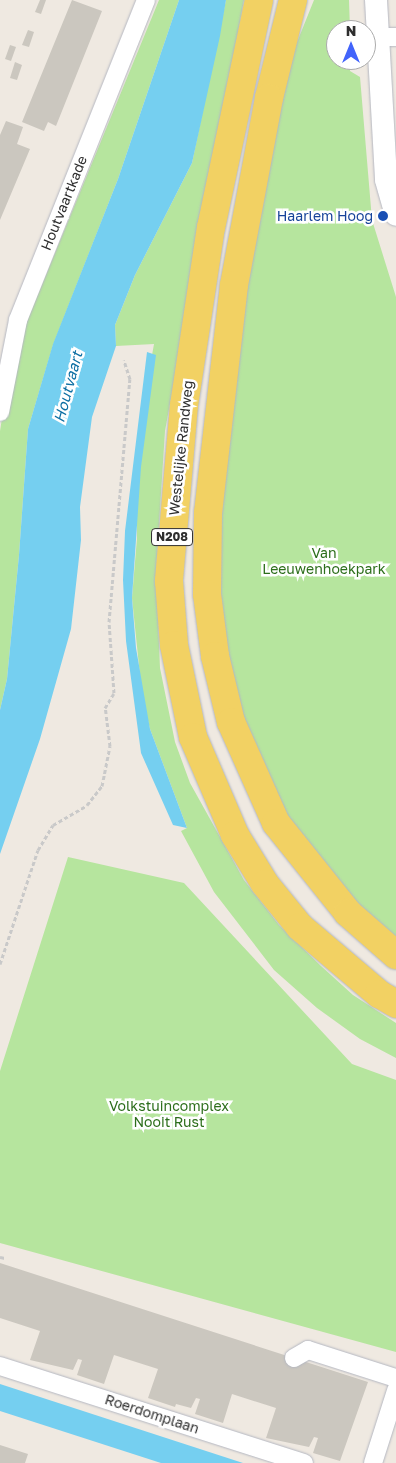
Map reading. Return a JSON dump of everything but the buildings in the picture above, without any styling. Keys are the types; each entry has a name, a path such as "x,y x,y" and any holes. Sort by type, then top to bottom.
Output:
{"main road":[{"name":"Westelijke Randweg","path":"259,0 211,227 184,406 169,581 174,645 193,737 235,835 265,884 300,927 379,994 396,1004"},
{"name":"N208","path":"293,0 269,98 234,285 208,513 207,594 215,656 231,722 276,823 348,913 396,955"}],"street":[{"name":"Houtvaartkade","path":"0,412 18,320 146,0"},
{"path":"376,0 386,37 386,180 396,215"},
{"path":"294,1358 308,1350 396,1378"},
{"name":"Roerdomplaan","path":"0,1366 304,1463"},
{"path":"373,1463 396,1391"}],"path":[{"path":"0,964 38,850 53,825 87,805 102,786 110,746 105,708 114,693 109,622 130,379 124,360"},
{"path":"0,1257 5,1258"}],"green space":[{"path":"159,0 179,0 118,179 53,345 28,429 19,555 7,679 0,710 0,431 17,324 39,292"},
{"path":"226,0 244,0 165,431 156,572 160,668 175,742 190,783 244,880 279,925 321,966 353,995 396,1023 396,1058 360,1039 317,1008 274,970 214,892 181,831 187,828 150,729 142,695 132,598 137,538 137,439 154,344 116,346 115,325 135,275 192,163"},
{"name":"Van Leeuwenhoekpark","path":"314,0 349,0 350,20 326,20 326,70 350,70 360,77 372,220 396,297 396,940 341,891 282,814 237,718 216,609 233,339 285,72"},
{"name":"Volkstuincomplex Nooit Rust","path":"68,857 184,883 352,1064 396,1080 396,1352 0,1243 0,1071"}],"water":[{"name":"Houtvaart","path":"179,0 226,0 220,36 192,163 135,275 115,325 116,346 92,417 80,507 81,540 71,629 40,739 0,854 0,710 7,679 19,555 28,429 53,344 118,179"},
{"path":"147,352 156,355 141,467 132,598 136,648 150,729 187,828 173,825 141,753 126,641 123,580 125,531"},
{"path":"0,1384 243,1463 161,1463 0,1411"}],"place":[{"name":"Haarlem Hoog","path":"383,216"}]}
